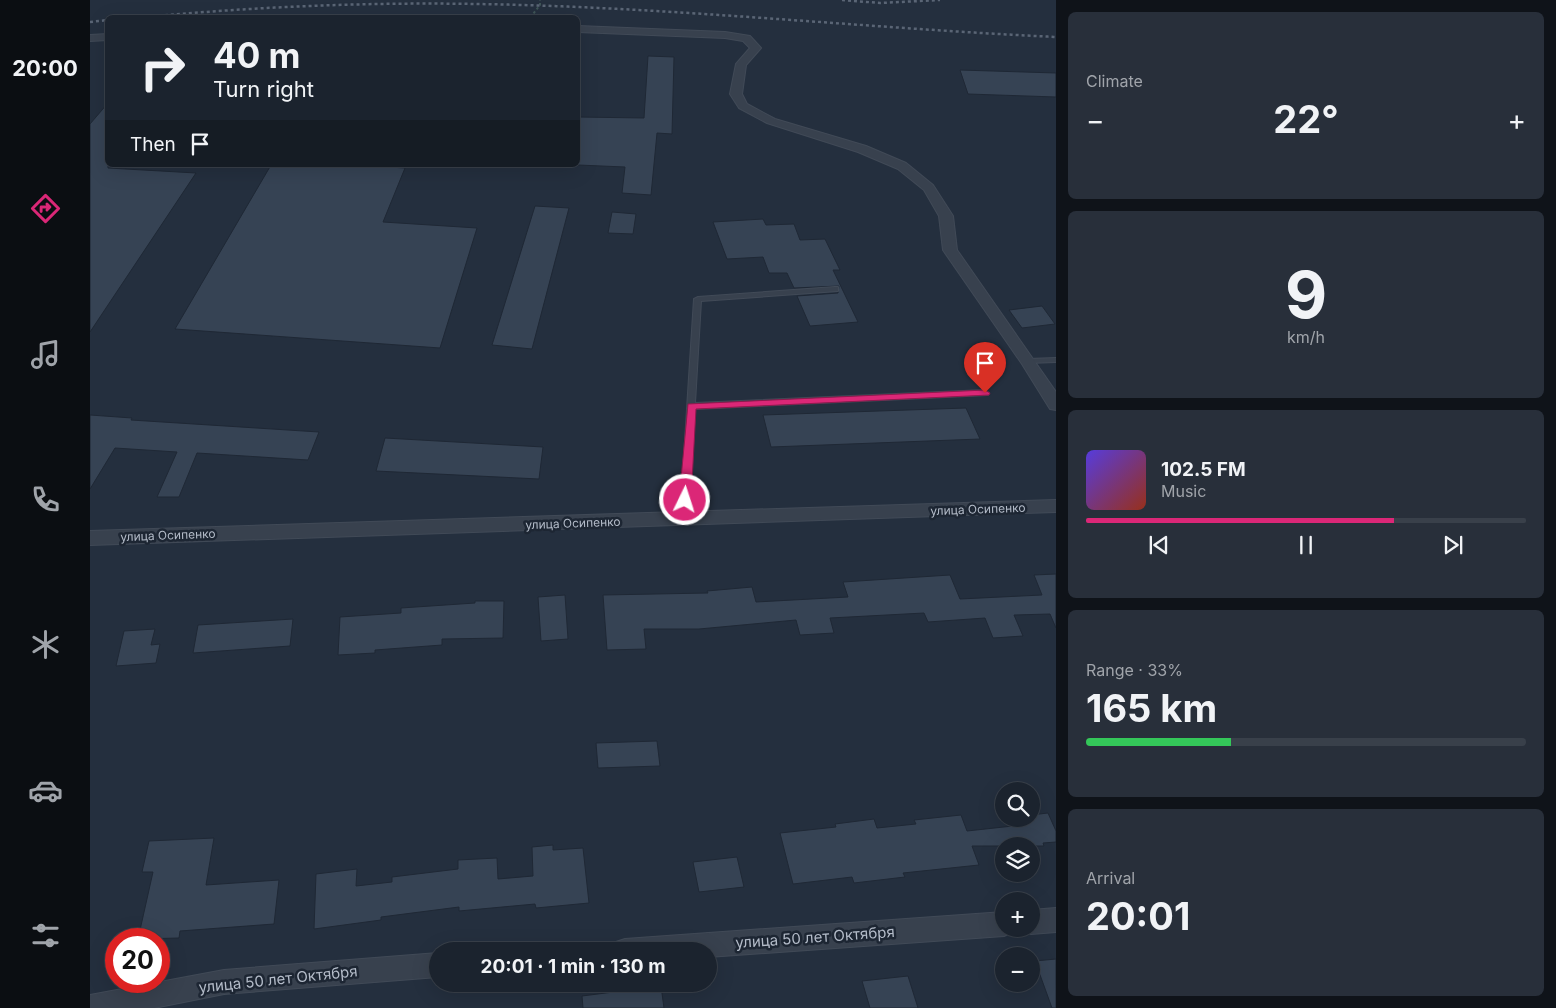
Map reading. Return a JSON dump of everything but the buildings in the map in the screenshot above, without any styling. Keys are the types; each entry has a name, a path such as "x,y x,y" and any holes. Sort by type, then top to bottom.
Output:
{"street":[{"path":"580,29 725,35 746,38 756,48 742,64 738,76 736,94 743,106 771,121 862,149 902,166 928,188 946,216 950,250 1028,361 1056,405"},
{"path":"90,38 105,37"},
{"name":"улица Осипенко","path":"90,538 1056,506"},
{"path":"1040,921 1056,920"},
{"name":"улица 50 лет Октября","path":"717,944 995,925"},
{"name":"улица 50 лет Октября","path":"90,1008 224,982 429,966"}],"lane":[{"path":"684,519 698,299 835,289"},
{"path":"1028,361 1056,360"},
{"path":"691,406 985,393"}],"path":[{"path":"533,15 540,5 540,0"}],"railway":[{"path":"842,0 880,3 940,0"},
{"path":"172,15 306,6 478,4 695,13 1056,37"},
{"path":"90,22 105,20"}],"route":[{"path":"685,500 691,406 985,393"}]}
